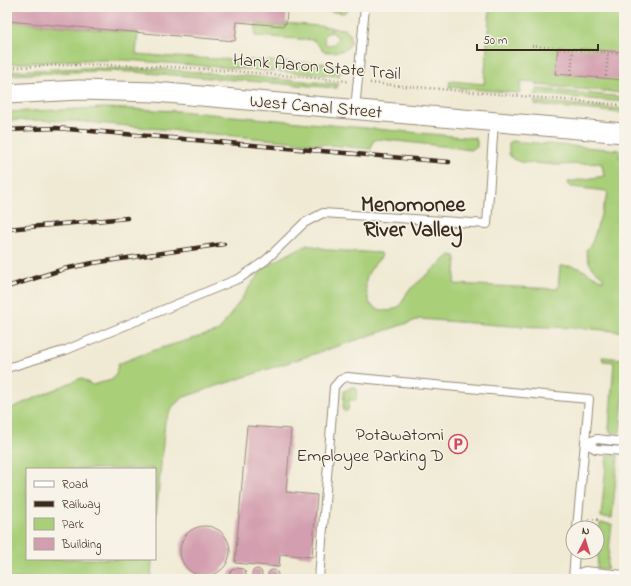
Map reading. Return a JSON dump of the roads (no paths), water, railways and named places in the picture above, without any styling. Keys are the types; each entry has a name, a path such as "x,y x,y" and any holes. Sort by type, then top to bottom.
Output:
{"street":[{"name":"West Canal Street","path":"7,94 72,90 128,90 624,133"}],"lane":[{"path":"355,109 365,7"},
{"path":"7,368 66,350 240,278 266,260 304,223 323,213 487,224 494,121"},
{"path":"319,579 334,386 340,380 347,377 589,399 578,520"},
{"path":"585,443 597,439 624,442"},
{"path":"585,443 596,449 624,451"},
{"path":"575,560 575,578"},
{"path":"575,578 585,571 624,574"}],"railway":[{"path":"7,130 56,128 449,162"},
{"path":"7,229 127,218"},
{"path":"7,287 64,269 93,263 224,244"}],"place":[{"name":"Potawatomi Employee Parking D","path":"458,444"}],"district":[{"name":"Menomonee River Valley","path":"413,216"}]}
